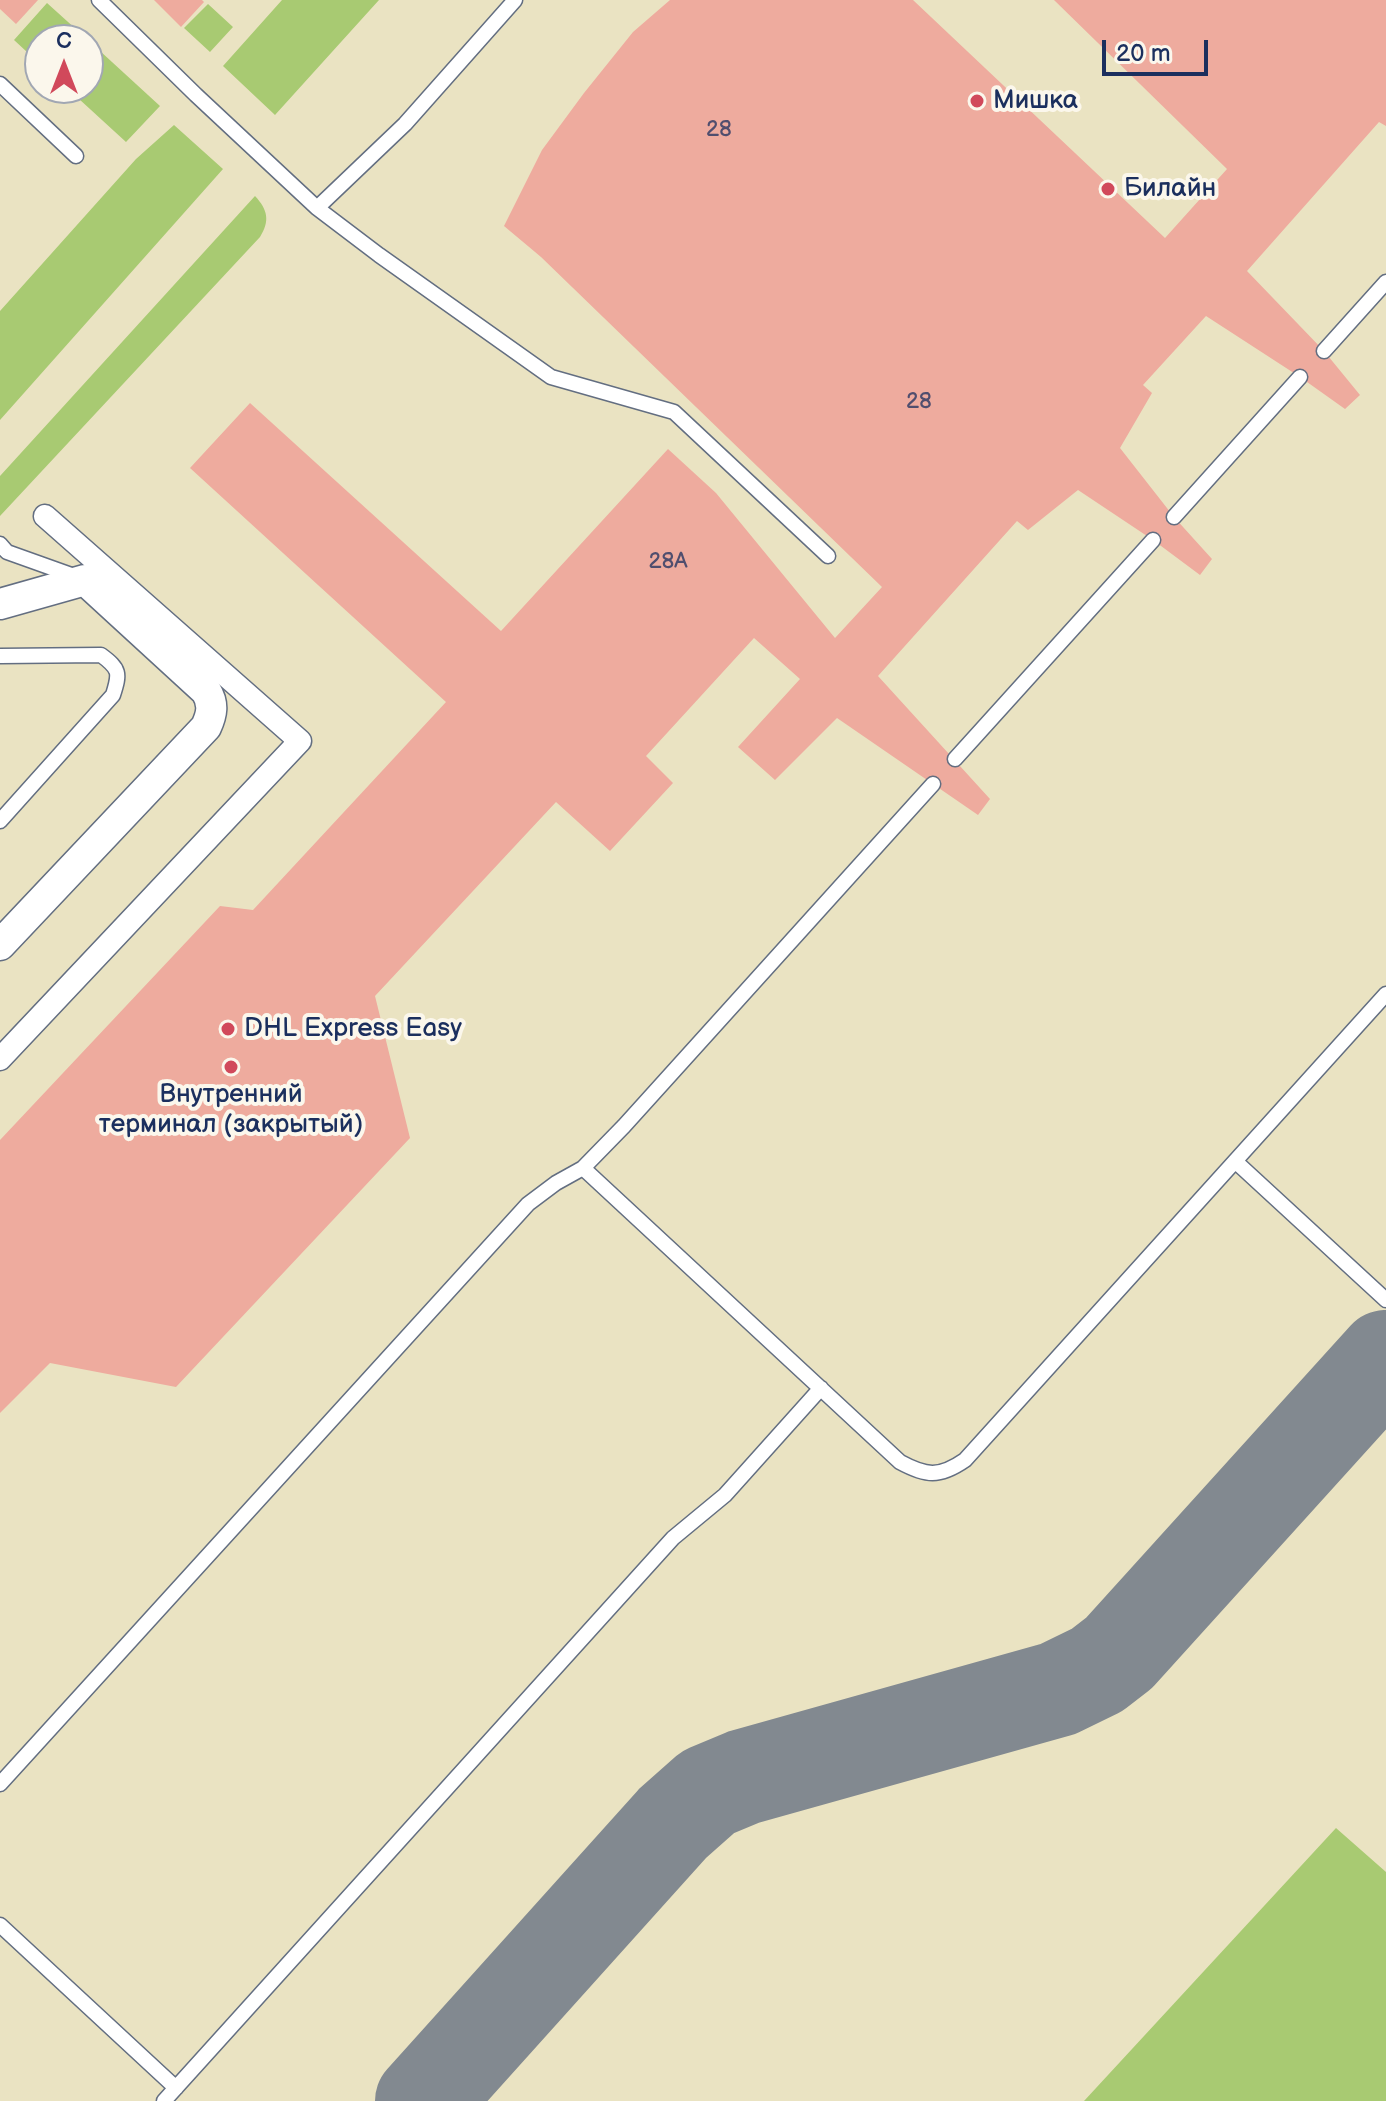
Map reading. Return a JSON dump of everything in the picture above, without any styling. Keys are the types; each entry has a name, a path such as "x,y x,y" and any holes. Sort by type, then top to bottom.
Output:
{"street":[{"path":"0,1059 300,741 45,516"},
{"path":"0,604 85,580 206,691 211,699 212,714 206,727 0,945"}],"lane":[{"path":"99,0 317,208 551,377 674,412 828,556"},
{"path":"317,208 405,124 515,0"},
{"path":"0,84 76,156"},
{"path":"1324,351 1386,282"},
{"path":"1174,517 1300,377"},
{"path":"955,759 1153,540"},
{"path":"0,544 7,552 85,580"},
{"path":"0,656 101,655 114,665 119,676 113,695 0,821"},
{"path":"0,1784 528,1204 583,1168 933,784"},
{"path":"583,1168 900,1462 922,1473 938,1473 952,1469 965,1460 1386,994"},
{"path":"1235,1161 1386,1300"},
{"path":"164,2101 673,1538 725,1495 821,1388"},
{"path":"0,1925 176,2088"}],"green space":[{"path":"282,0 379,0 275,115 223,66"},
{"path":"47,3 70,24 28,24"},
{"path":"208,4 233,27 210,52 184,28"},
{"path":"24,29 24,49 14,40"},
{"path":"104,55 160,106 126,142 84,104 104,104"},
{"path":"174,125 223,169 0,420 0,311 136,159"},
{"path":"255,196 266,216 260,237 0,516 0,476"},
{"path":"1336,1828 1386,1872 1386,2101 1084,2101"}],"building":[{"path":"0,0 38,0 16,24 0,9"},
{"path":"154,0 202,0 204,2 181,27"},
{"path":"670,0 913,0 1165,238 1227,169 1054,0 1386,0 1386,126 1379,122 1247,271 1324,351 1360,395 1345,409 1206,316 1143,385 1152,393 1120,448 1174,517 1212,559 1200,575 1078,490 1028,530 1017,521 878,676 990,799 978,815 837,718 775,780 738,747 800,679 754,638 646,756 673,783 610,851 556,802 375,996 410,1138 176,1387 50,1363 0,1413 0,1140 220,906 253,910 446,702 190,468 250,403 501,631 668,449 716,493 835,638 882,587 541,257 504,226 542,150 633,32"}],"taxiway":[{"path":"423,2101 673,1823 708,1792 744,1777 1058,1689 1097,1670 1119,1653 1386,1358"}],"place":[{"name":"Мишка","path":"977,101"},
{"name":"Билайн","path":"1108,189"},
{"name":"DHL Express Easy","path":"228,1029"},
{"name":"Внутренний терминал (закрытый)","path":"231,1067"}]}
